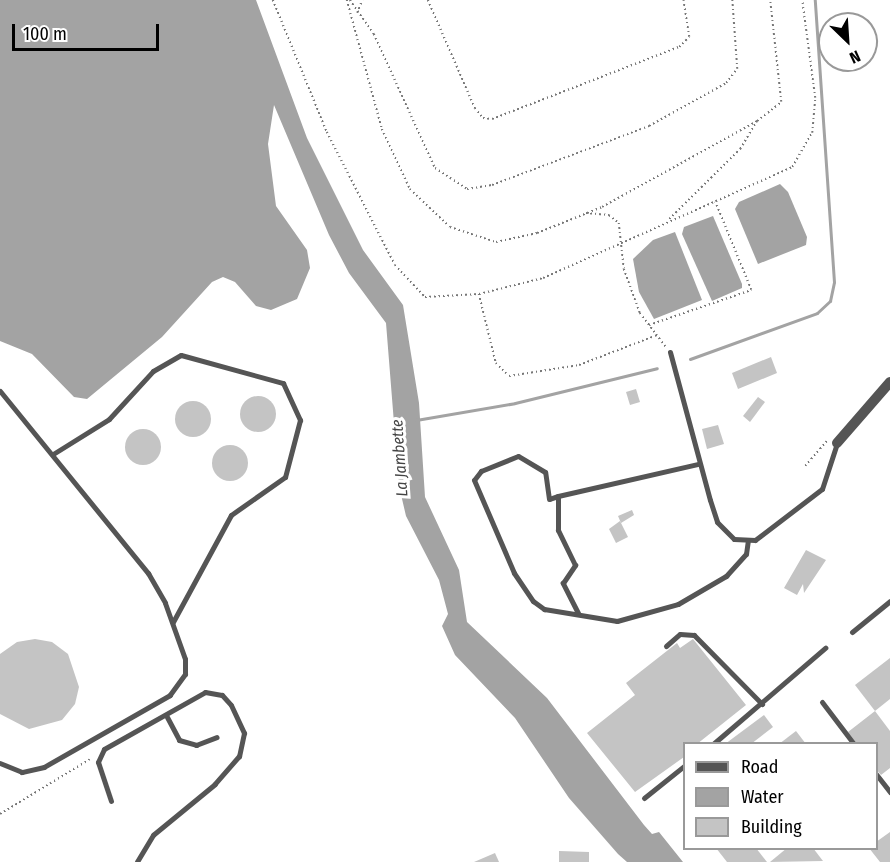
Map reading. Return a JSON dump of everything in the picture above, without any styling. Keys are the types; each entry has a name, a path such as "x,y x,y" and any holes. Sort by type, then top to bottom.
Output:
{"street":[{"path":"837,443 890,382"}],"lane":[{"path":"670,352 698,464 717,522 734,539 755,540 822,489 837,443"},
{"path":"53,454 109,419 153,371 181,355 283,383 300,420 285,477 231,515 173,623"},
{"path":"0,391 148,573 173,623 185,674 170,695 44,767 22,772 0,763"},
{"path":"698,464 549,499 545,472 518,456 481,471 474,480 514,573 533,602 544,609 617,621 678,604 726,576 746,554 748,540"},
{"path":"558,496 558,530 575,565 563,583 578,613"},
{"path":"852,632 890,601"},
{"path":"666,646 680,634 694,635 762,704"},
{"path":"715,742 825,648"},
{"path":"111,801 99,755 167,717 196,696 215,692 237,713 243,744 228,771 153,835 137,862"},
{"path":"822,702 852,742"},
{"path":"167,717 178,740 196,745 217,737"},
{"path":"644,798 683,767"},
{"path":"878,777 890,792"}],"path":[{"path":"273,0 327,132 395,265 425,297 479,294 543,278 792,167 812,134 815,98 802,0"},
{"path":"349,0 357,14 374,34 435,168 467,189 492,185 649,126 726,82 736,69 732,0"},
{"path":"349,0 382,129 410,189 450,227 496,242 537,233 585,213 757,121 780,102 770,0"},
{"path":"357,14 362,0"},
{"path":"428,0 475,108 483,118 492,119 679,47 689,37 682,0"},
{"path":"669,220 740,149 757,121"},
{"path":"649,325 751,290 714,201"},
{"path":"585,213 609,215 619,223 625,240 624,269 649,325 670,352"},
{"path":"479,294 496,363 509,376 579,365 657,335"},
{"path":"0,814 99,755"}],"water":[{"name":"La Jambette","path":"0,0 256,0 307,138 363,250 403,305 419,403 425,497 459,570 467,622 547,698 644,825 652,834 659,832 683,862 627,862 618,854 569,798 515,718 455,655 442,626 448,614 439,580 406,516 399,486 386,323 349,273 329,235 274,105 268,144 276,206 307,250 310,268 297,299 271,310 256,306 235,282 223,277 212,282 162,337 87,399 74,397 32,354 0,341"},
{"path":"780,184 788,192 807,237 806,245 758,264 735,209 739,202"},
{"path":"713,216 742,288 712,301 682,234 684,227"},
{"path":"675,232 702,300 654,319 639,292 633,259 653,240"}],"building":[{"path":"771,357 777,373 738,389 732,373"},
{"path":"636,389 640,402 630,405 626,392"},
{"path":"258,396 271,401 276,414 271,427 258,432 245,427 240,414 245,401"},
{"path":"758,397 765,402 750,422 743,416"},
{"path":"193,401 206,406 211,419 206,432 193,437 180,432 175,419 180,406"},
{"path":"718,425 724,444 707,449 702,429"},
{"path":"143,429 156,434 161,447 156,460 143,465 130,460 125,447 130,434"},
{"path":"230,445 243,450 248,463 243,476 230,481 217,476 212,463 217,450"},
{"path":"632,510 634,515 621,523 618,516"},
{"path":"620,521 628,537 616,543 609,529"},
{"path":"806,550 826,560 804,593 803,584 797,595 784,588"},
{"path":"35,639 52,642 68,654 79,687 75,704 62,720 29,729 0,714 0,654 17,642"},
{"path":"693,639 746,705 700,742 683,742 683,758 635,792 587,733 635,695 626,683 677,643 680,648"},
{"path":"890,658 890,699 875,711 855,685"},
{"path":"875,711 890,731 890,768 881,775 878,771 878,742 856,742 848,732"},
{"path":"764,715 773,727 754,742 728,742"},
{"path":"796,731 804,742 782,742"},
{"path":"890,832 890,862 880,862 871,850 878,850 878,841"},
{"path":"718,850 758,850 767,862 727,862"},
{"path":"785,850 815,850 823,861 770,862"},
{"path":"559,851 589,852 589,862 559,862"},
{"path":"495,853 499,862 474,862"}],"waterway":[{"path":"690,359 817,313 830,301 834,282 815,0"},
{"path":"416,420 515,403 657,368"}]}
